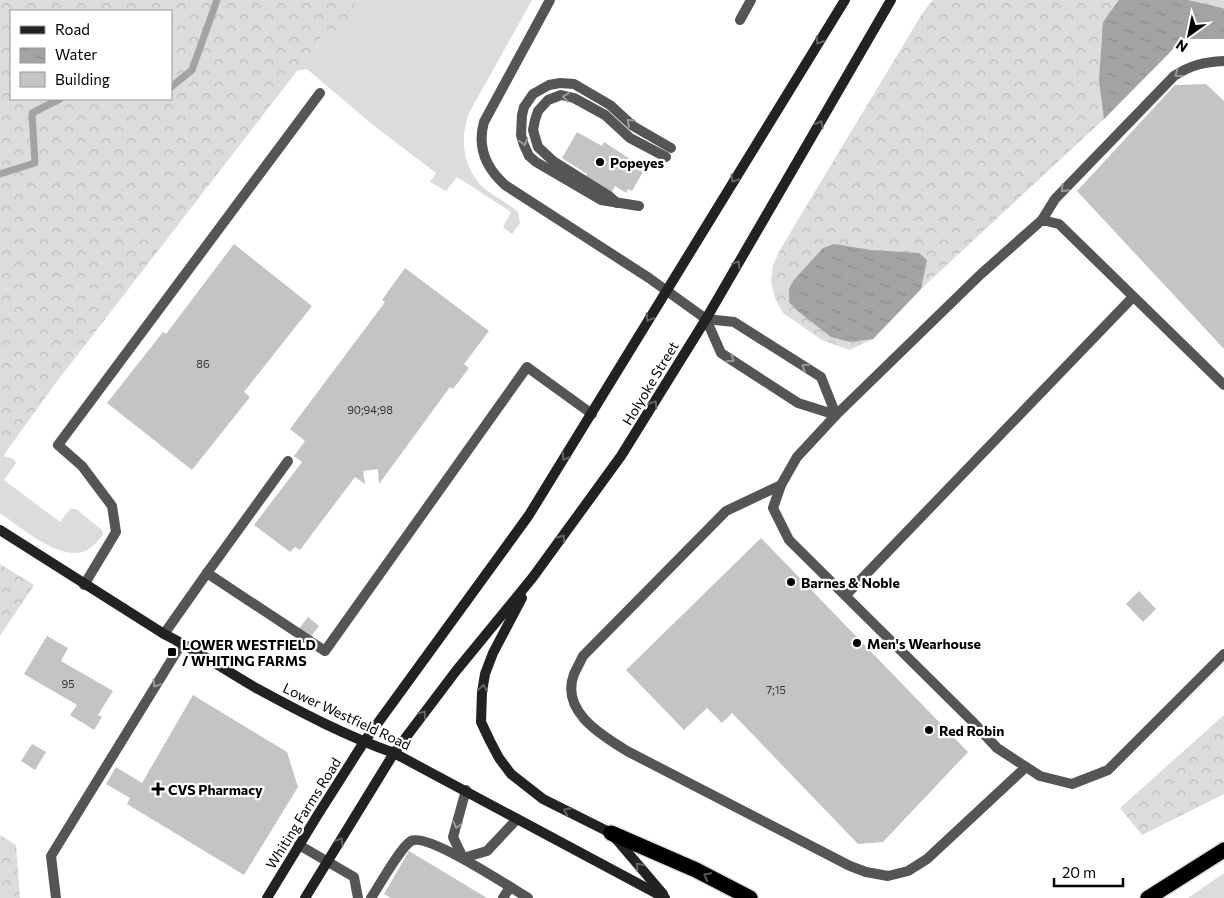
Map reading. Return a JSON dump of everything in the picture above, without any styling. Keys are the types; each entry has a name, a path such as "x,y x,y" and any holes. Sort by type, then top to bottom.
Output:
{"highway":[{"path":"611,833 696,870 750,898"},
{"path":"1148,898 1224,850"}],"street":[{"path":"364,742 514,538 845,0"},
{"name":"Holyoke Street","path":"394,753 456,671 533,577 621,456 706,319 891,0"},
{"name":"Lower Westfield Road","path":"0,530 164,634 256,688 364,742 394,753 666,898"},
{"path":"533,577 493,653 485,674 481,722 499,758 511,774 543,799 611,833 666,898"},
{"name":"Whiting Farms Road","path":"267,898 364,742"},
{"path":"305,898 394,753"}],"lane":[{"path":"550,0 484,122 481,141 492,172 505,184 649,278 706,319 734,322 821,377 836,415"},
{"path":"740,20 750,0"},
{"path":"1224,61 1208,62 1188,67 1174,76 1055,199 1042,220 981,274 836,415 797,458 781,485 773,508 789,540 997,748 1040,776 1072,784 1108,770 1224,654"},
{"path":"639,206 601,200 529,156 521,135 524,107 533,94 549,85 560,83 574,84 610,105 633,126 668,152"},
{"path":"84,584 116,532 112,506 82,466 58,445 320,92"},
{"path":"1042,220 1059,224 1224,385"},
{"path":"846,595 1134,297"},
{"path":"706,319 721,352 798,403 836,415"},
{"path":"207,573 325,651 527,367 592,414"},
{"path":"164,634 288,461"},
{"path":"781,485 726,511 583,656 574,675 571,693 578,712 599,734 627,751 850,866 866,872 888,876 908,871 927,859 1026,767"},
{"path":"56,898 51,856 182,643"},
{"path":"463,858 453,837 466,790"},
{"path":"463,858 487,851 517,819"},
{"path":"371,898 397,857 411,841 421,839 463,858 528,898"},
{"path":"299,845 354,878 358,898"},
{"path":"503,898 510,887"}],"green space":[{"path":"0,0 357,0 345,26 321,36 307,69 297,71 58,380 0,460"},
{"path":"357,0 532,0 469,113 464,133 465,154 472,173 485,189 518,212 520,223 512,234 503,227 511,212 457,177 446,191 430,182 436,173 373,125 307,69 321,36 345,26"},
{"path":"933,0 1224,0 1224,39 1183,39 1104,119 921,289 873,339 849,350 822,340 783,313 775,298 771,281 773,265 781,248 922,14"},
{"path":"3,456 14,459 16,463 4,480 60,522 70,509 76,509 102,530 103,535 85,551 72,553 61,551 39,540 0,513 0,460"},
{"path":"0,564 34,585 0,636"},
{"path":"1224,715 1224,794 1142,835 1120,808"},
{"path":"0,835 16,845 20,898 0,898"},
{"path":"1224,873 1224,898 1188,898"}],"water":[{"path":"1119,0 1188,0 1222,8 1224,9 1224,39 1183,39 1104,119 1099,80 1103,22"},
{"path":"834,244 871,250 919,253 927,260 921,289 873,339 850,342 831,337 789,302 789,290 793,281 823,248"}],"building":[{"path":"1206,84 1224,101 1224,349 1077,191 1175,85"},
{"name":"Popeyes","path":"577,132 602,146 604,142 639,165 639,170 643,172 632,191 628,189 626,193 615,186 612,192 585,177 587,174 562,158"},
{"path":"234,244 312,306 244,392 250,397 192,470 107,403 163,332 166,334"},
{"path":"405,268 489,331 464,364 469,368 453,389 450,387 379,484 378,469 363,471 365,484 355,477 300,550 295,547 290,552 254,525 302,462 294,456 305,441 290,429 385,302 382,300"},
{"path":"761,538 968,752 883,842 858,844 732,713 722,723 707,708 684,730 626,670"},
{"path":"1139,591 1156,609 1143,622 1126,604"},
{"path":"308,617 319,626 309,639 298,630"},
{"path":"47,636 68,648 61,661 113,691 98,715 102,717 94,730 70,715 77,705 24,674"},
{"name":"CVS Pharmacy","path":"193,695 287,752 298,787 244,875 127,804 130,798 106,784 116,767 142,783"},
{"path":"32,744 46,752 35,770 21,761"},
{"path":"409,851 487,898 391,898 384,894"}],"waterway":[{"path":"172,86 192,70 217,0"},
{"path":"0,174 35,163 32,113 58,100"}],"place":[{"name":"Popeyes","path":"600,162"},
{"name":"Barnes & Noble","path":"791,582"},
{"name":"Men's Wearhouse","path":"857,643"},
{"name":"LOWER WESTFIELD / WHITING FARMS","path":"172,652"},
{"name":"Red Robin","path":"929,730"},
{"name":"CVS Pharmacy","path":"158,789"}]}
